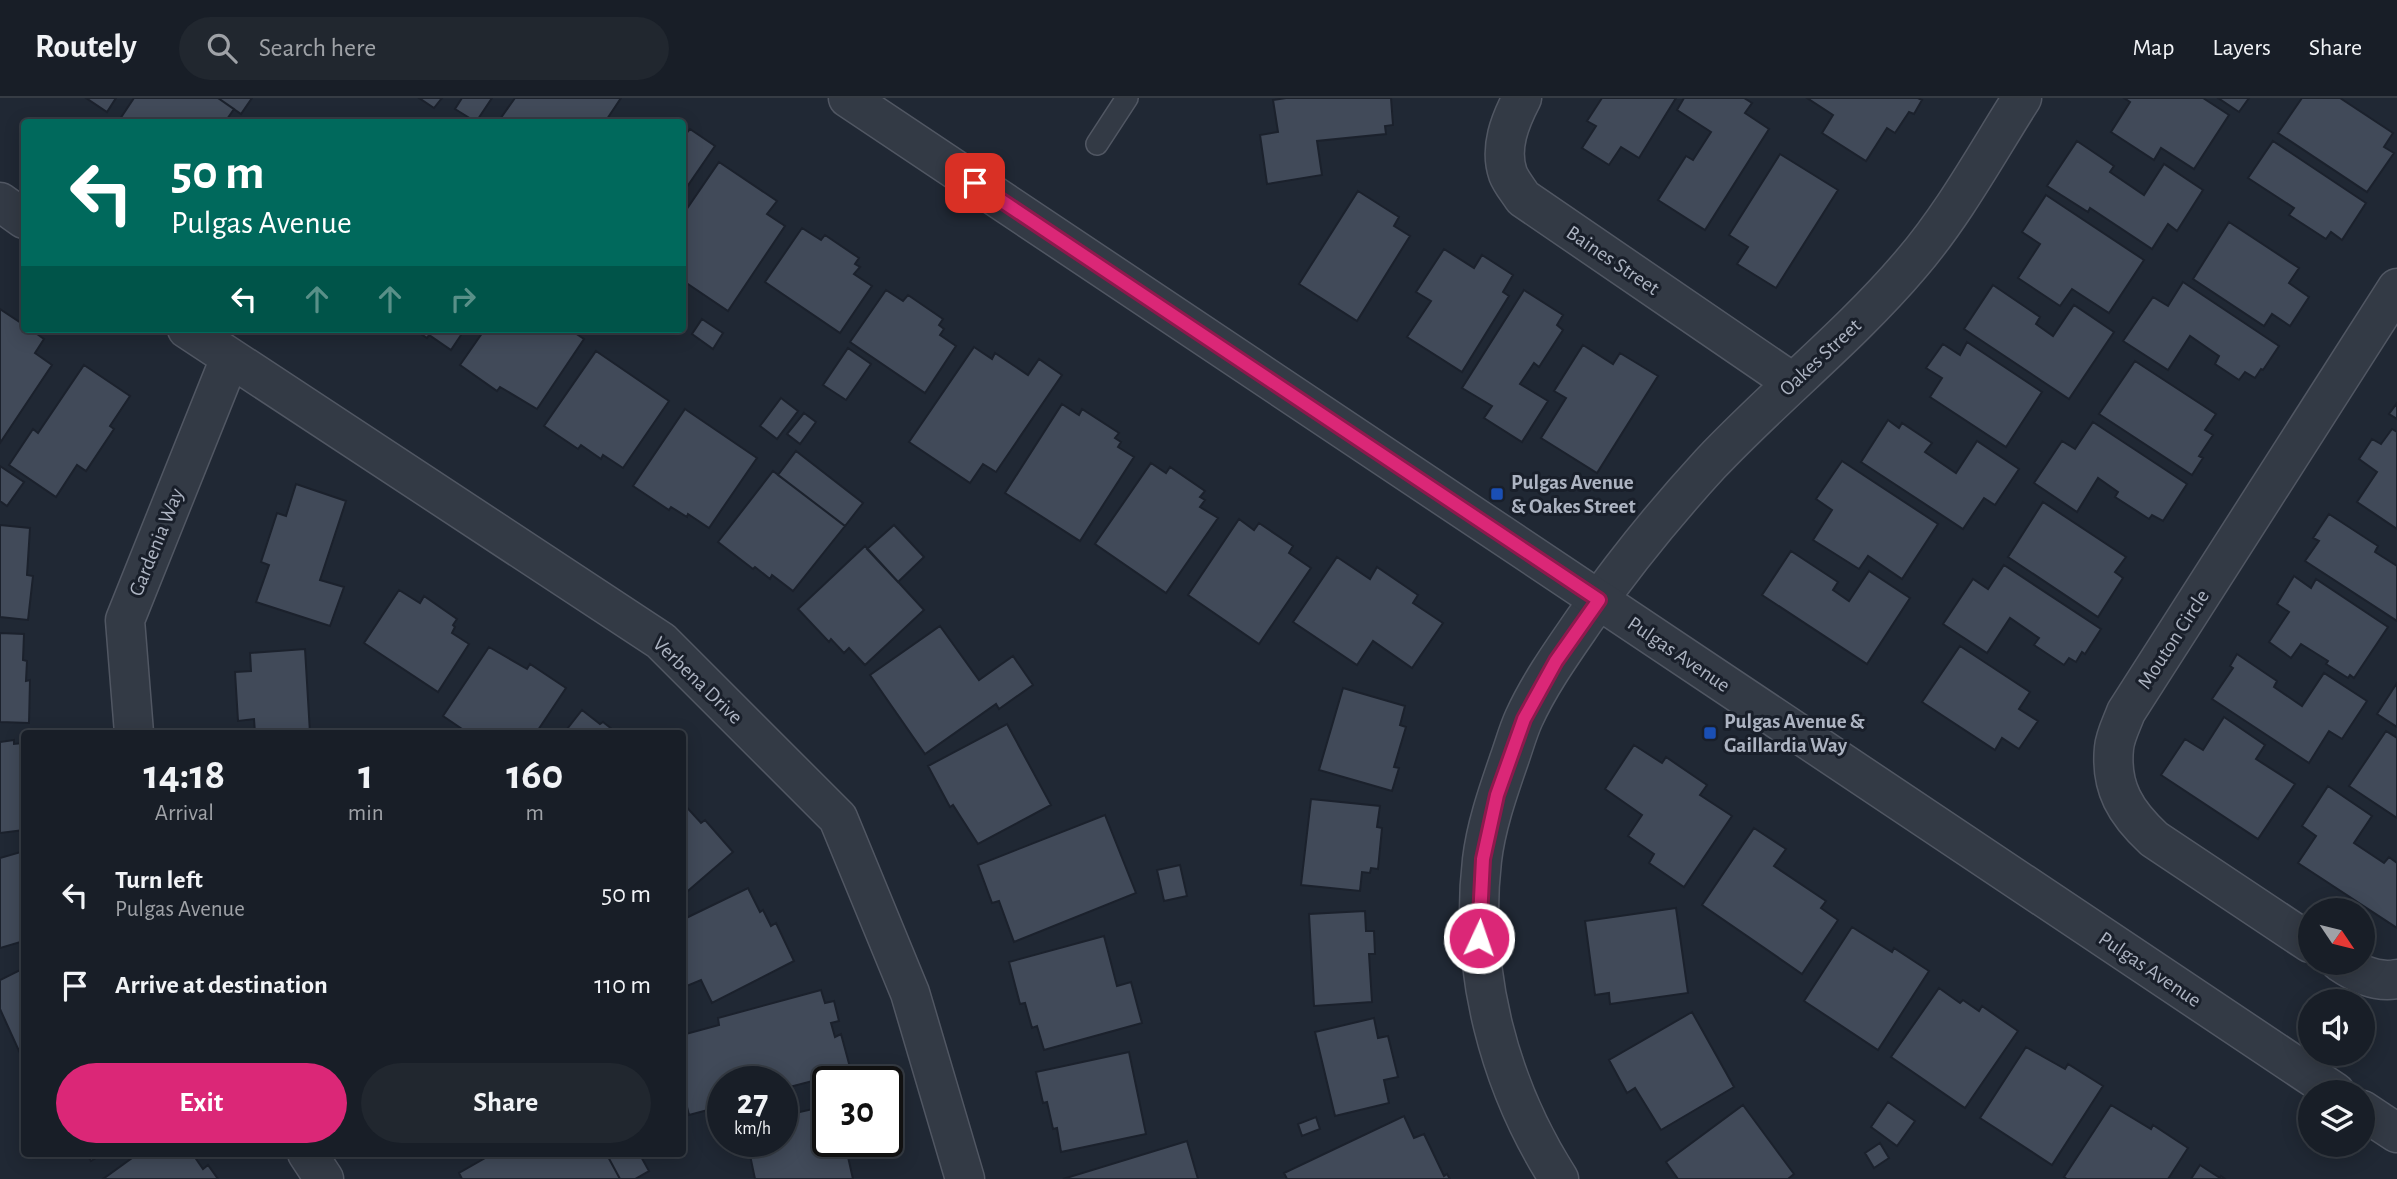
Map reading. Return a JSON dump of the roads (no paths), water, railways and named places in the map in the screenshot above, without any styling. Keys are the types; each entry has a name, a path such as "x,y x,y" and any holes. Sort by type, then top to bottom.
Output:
{"street":[{"name":"Pulgas Avenue","path":"848,98 2317,1080"},
{"name":"Baines Street","path":"1522,98 1511,119 1504,151 1508,176 1524,198 1792,382"},
{"name":"Oakes Street","path":"1559,1179 1539,1147 1508,1080 1491,1018 1479,938 1483,859 1497,795 1524,719 1556,661 1660,519 1712,462 1792,382 1867,314 1914,261 1949,212 2022,98"},
{"path":"0,202 21,217"},
{"name":"Mouton Circle","path":"2298,935 2154,839 2133,820 2120,795 2115,777 2114,746 2126,712 2397,288"},
{"name":"Verbena Drive","path":"193,333 661,640 838,818 910,993 965,1179"},
{"name":"Gardenia Way","path":"134,730 125,620 230,358"},
{"path":"2366,975 2385,981 2397,979"},
{"path":"2375,1119 2397,1133"},
{"path":"310,1157 324,1179"}],"lane":[{"path":"1097,144 1127,98"}],"place":[{"name":"Pulgas Avenue & Oakes Street","path":"1497,494"},
{"name":"Pulgas Avenue & Gaillardia Way","path":"1710,733"}]}
